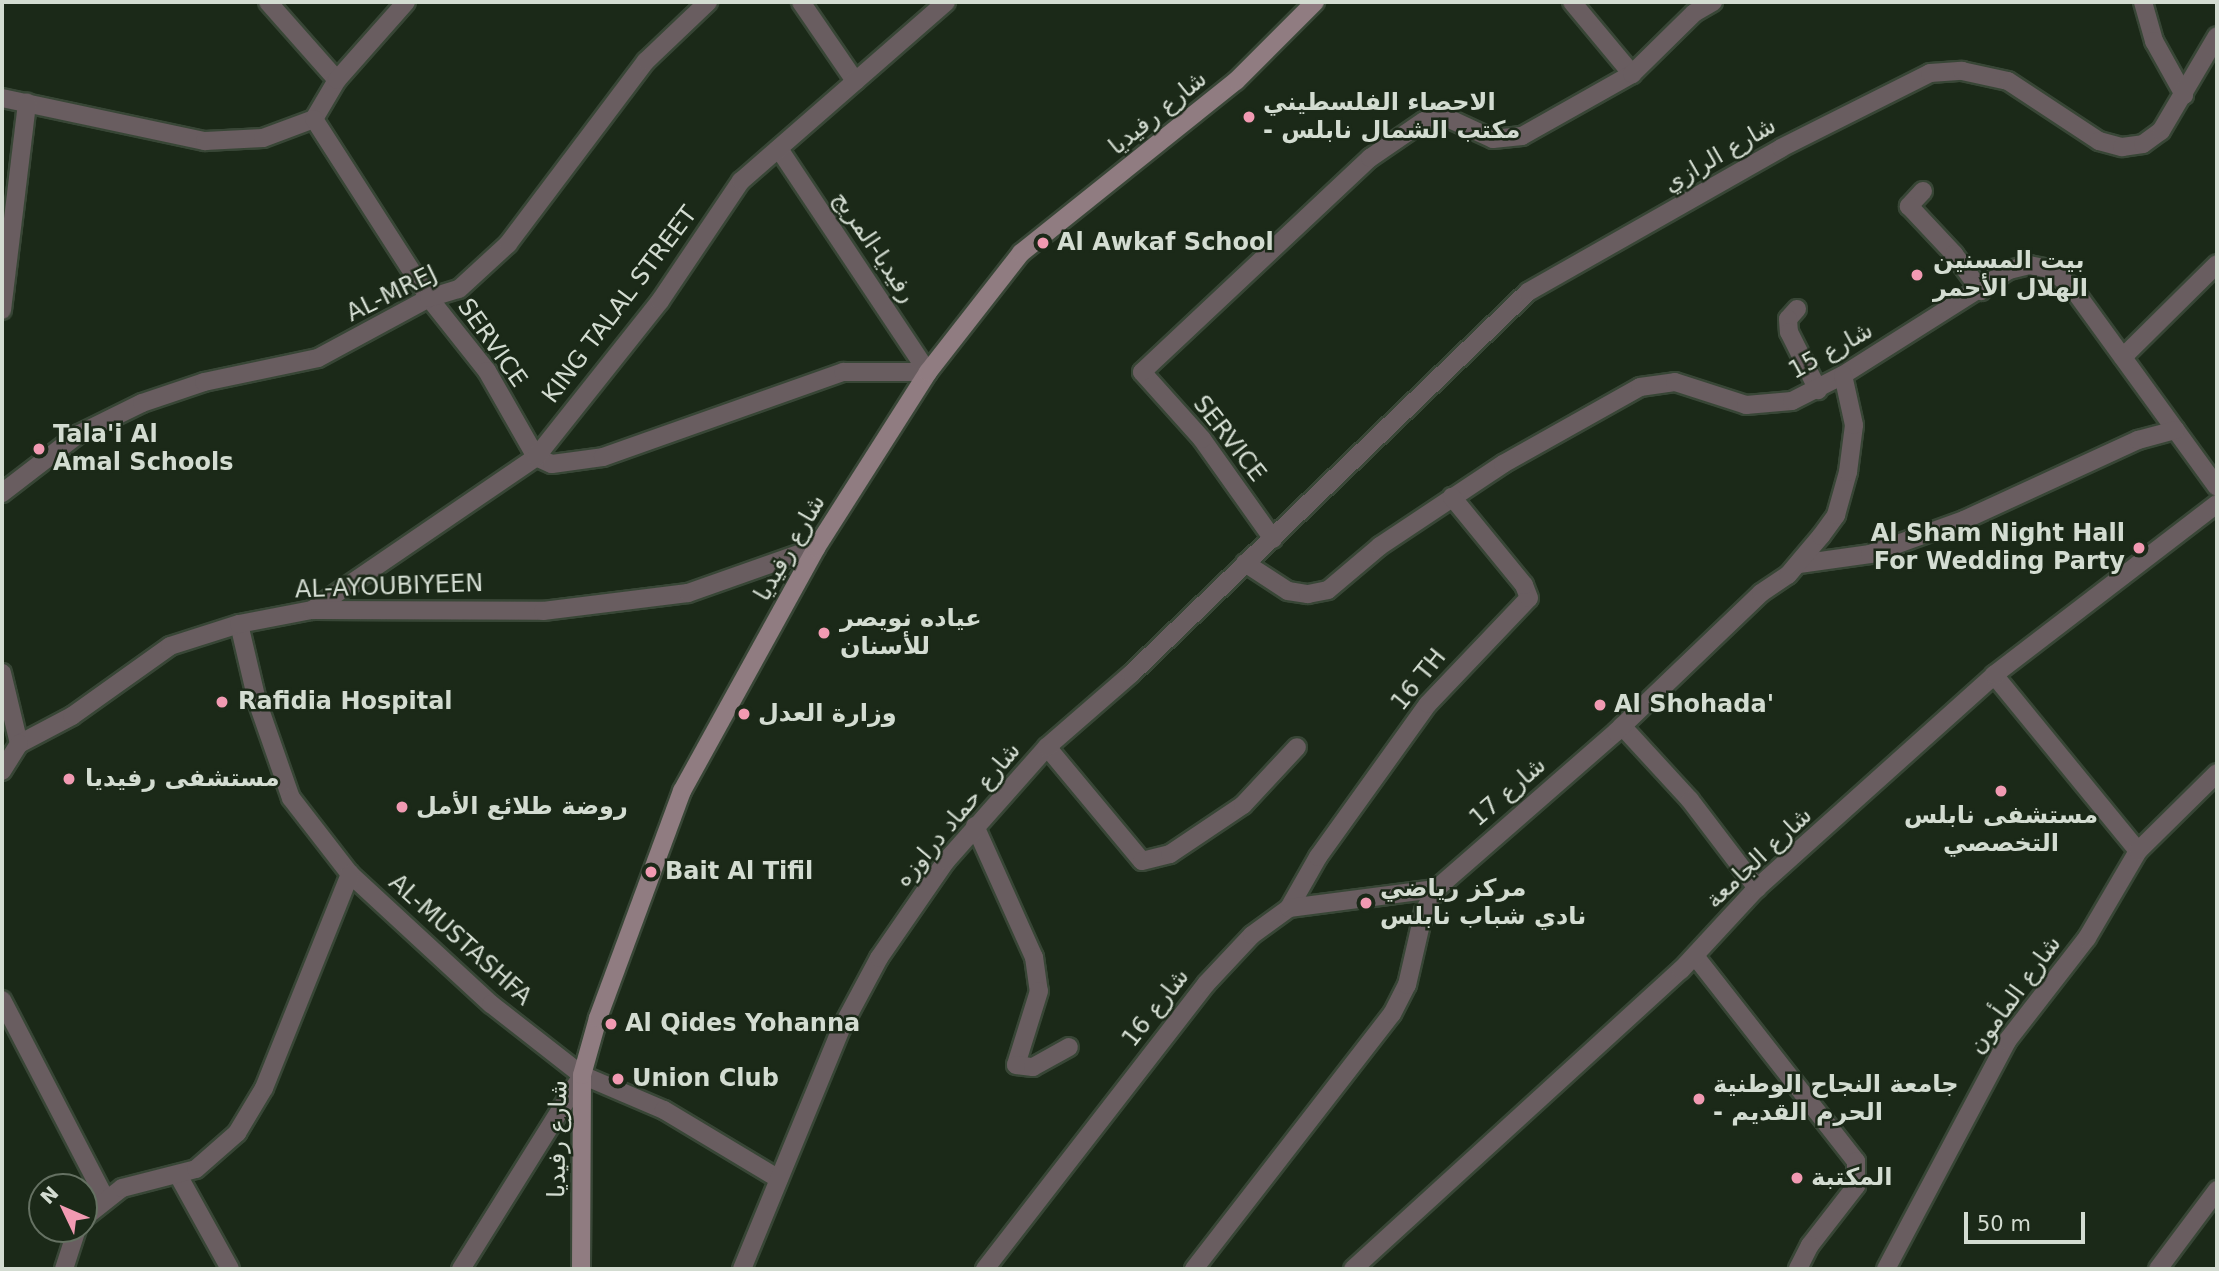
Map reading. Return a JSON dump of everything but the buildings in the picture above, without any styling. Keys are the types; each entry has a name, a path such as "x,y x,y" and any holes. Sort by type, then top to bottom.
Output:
{"main road":[{"name":"شارع رفيديا","path":"581,1269 582,1075 597,1018 682,792 816,548 928,372 1021,253 1236,81 1315,2"}],"street":[{"path":"268,2 337,80"},
{"path":"2,98 205,141 262,138 314,119 337,80 405,2"},
{"name":"AL-MREJ","path":"2,493 79,434 142,403 204,382 318,358 429,298 459,289 508,244 646,61 708,2"},
{"path":"801,2 855,81"},
{"name":"KING TALAL STREET","path":"312,610 536,457 660,301 741,181 946,2"},
{"path":"1572,2 1632,74 1694,13 1713,2"},
{"path":"2143,2 2154,41 2184,95"},
{"name":"شارع الرازي","path":"1273,539 1528,292 1781,148 1916,77 1945,69 2008,81 2099,141 2122,147 2143,144 2161,131 2217,36"},
{"name":"SERVICE","path":"1273,539 1202,439 1142,372 1350,176 1424,121 1450,116 1493,139 1513,139 1632,74"},
{"path":"2,310 27,103"},
{"name":"SERVICE","path":"314,119 429,298 487,372 536,457"},
{"name":"رفيديا-المريج","path":"779,149 928,372"},
{"path":"1923,191 1909,206 1954,254 1981,291"},
{"path":"2123,357 2217,264"},
{"name":"شارع 15","path":"1245,563 1288,591 1318,593 1337,585 1380,545 1503,464 1651,383 1686,384 1731,402 1762,406 1792,401 1818,390 2019,267 2049,268 2071,286 2217,487"},
{"path":"1797,309 1788,318 1789,332 1818,390"},
{"path":"536,457 552,464 603,457 843,372 928,372"},
{"name":"شارع 17","path":"1194,1269 1392,1014 1406,985 1424,911 1436,889 1622,726 1799,564 1836,514 1848,472 1854,425 1843,375"},
{"path":"1799,564 1870,554 1964,520 2138,440 2176,430"},
{"name":"16 TH","path":"1289,908 1318,857 1428,704 1529,598 1524,584 1452,497"},
{"name":"شارع الجامعة","path":"1353,1269 1695,956 1757,888 1994,675 2217,504"},
{"name":"شارع حماد دراوزه","path":"742,1269 815,1083 865,982 923,891 975,826 1047,747 1273,539"},
{"name":"AL-AYOUBIYEEN","path":"19,744 72,716 170,646 239,624 312,610 556,609 688,593 816,548"},
{"name":"AL-MUSTASHFA","path":"239,624 257,701 291,798 350,874 491,1004 582,1075 664,1110 779,1179"},
{"path":"2,673 19,744 2,771"},
{"path":"1994,675 2138,851"},
{"path":"1622,726 1690,800 1757,888"},
{"path":"1047,747 1142,861 1170,854 1243,806 1297,747"},
{"name":"شارع المأمون","path":"1886,1269 1993,1063 2037,998 2087,938 2138,851 2217,773"},
{"path":"975,826 1034,957 1039,991 1016,1065 1033,1067 1069,1046"},
{"path":"98,1205 105,1198 135,1183 196,1169 225,1147 257,1102 350,874"},
{"name":"شارع 16","path":"985,1269 1216,971 1252,935 1289,908 1436,889"},
{"path":"1695,956 1856,1161 1856,1186 1810,1245 1798,1269"},
{"path":"2,1000 105,1198"},
{"path":"461,1269 582,1075"},
{"path":"178,1175 230,1269"},
{"path":"2158,1269 2217,1190"},
{"path":"64,1269 72,1243"}],"place":[{"name":"الاحصاء الفلسطيني - مكتب الشمال نابلس","path":"1249,117"},
{"name":"Al Awkaf School","path":"1043,243"},
{"name":"بيت المسنين الهلال الأحمر","path":"1917,275"},
{"name":"Tala'i Al Amal Schools","path":"39,449"},
{"name":"Al Sham Night Hall For Wedding Party","path":"2139,548"},
{"name":"عياده نويصر للأسنان","path":"824,633"},
{"name":"Rafidia Hospital","path":"222,702"},
{"name":"Al Shohada'","path":"1600,705"},
{"name":"وزارة العدل","path":"744,714"},
{"name":"مستشفى رفيديا","path":"69,779"},
{"name":"مستشفى نابلس التخصصي","path":"2001,791"},
{"name":"روضة طلائع الأمل","path":"402,807"},
{"name":"Bait Al Tifil","path":"651,872"},
{"name":"مركز رياضي نادي شباب نابلس","path":"1366,903"},
{"name":"Al Qides Yohanna","path":"611,1024"},
{"name":"Union Club","path":"618,1079"},
{"name":"جامعة النجاح الوطنية - الحرم القديم","path":"1699,1099"},
{"name":"المكتبة","path":"1797,1178"}]}
